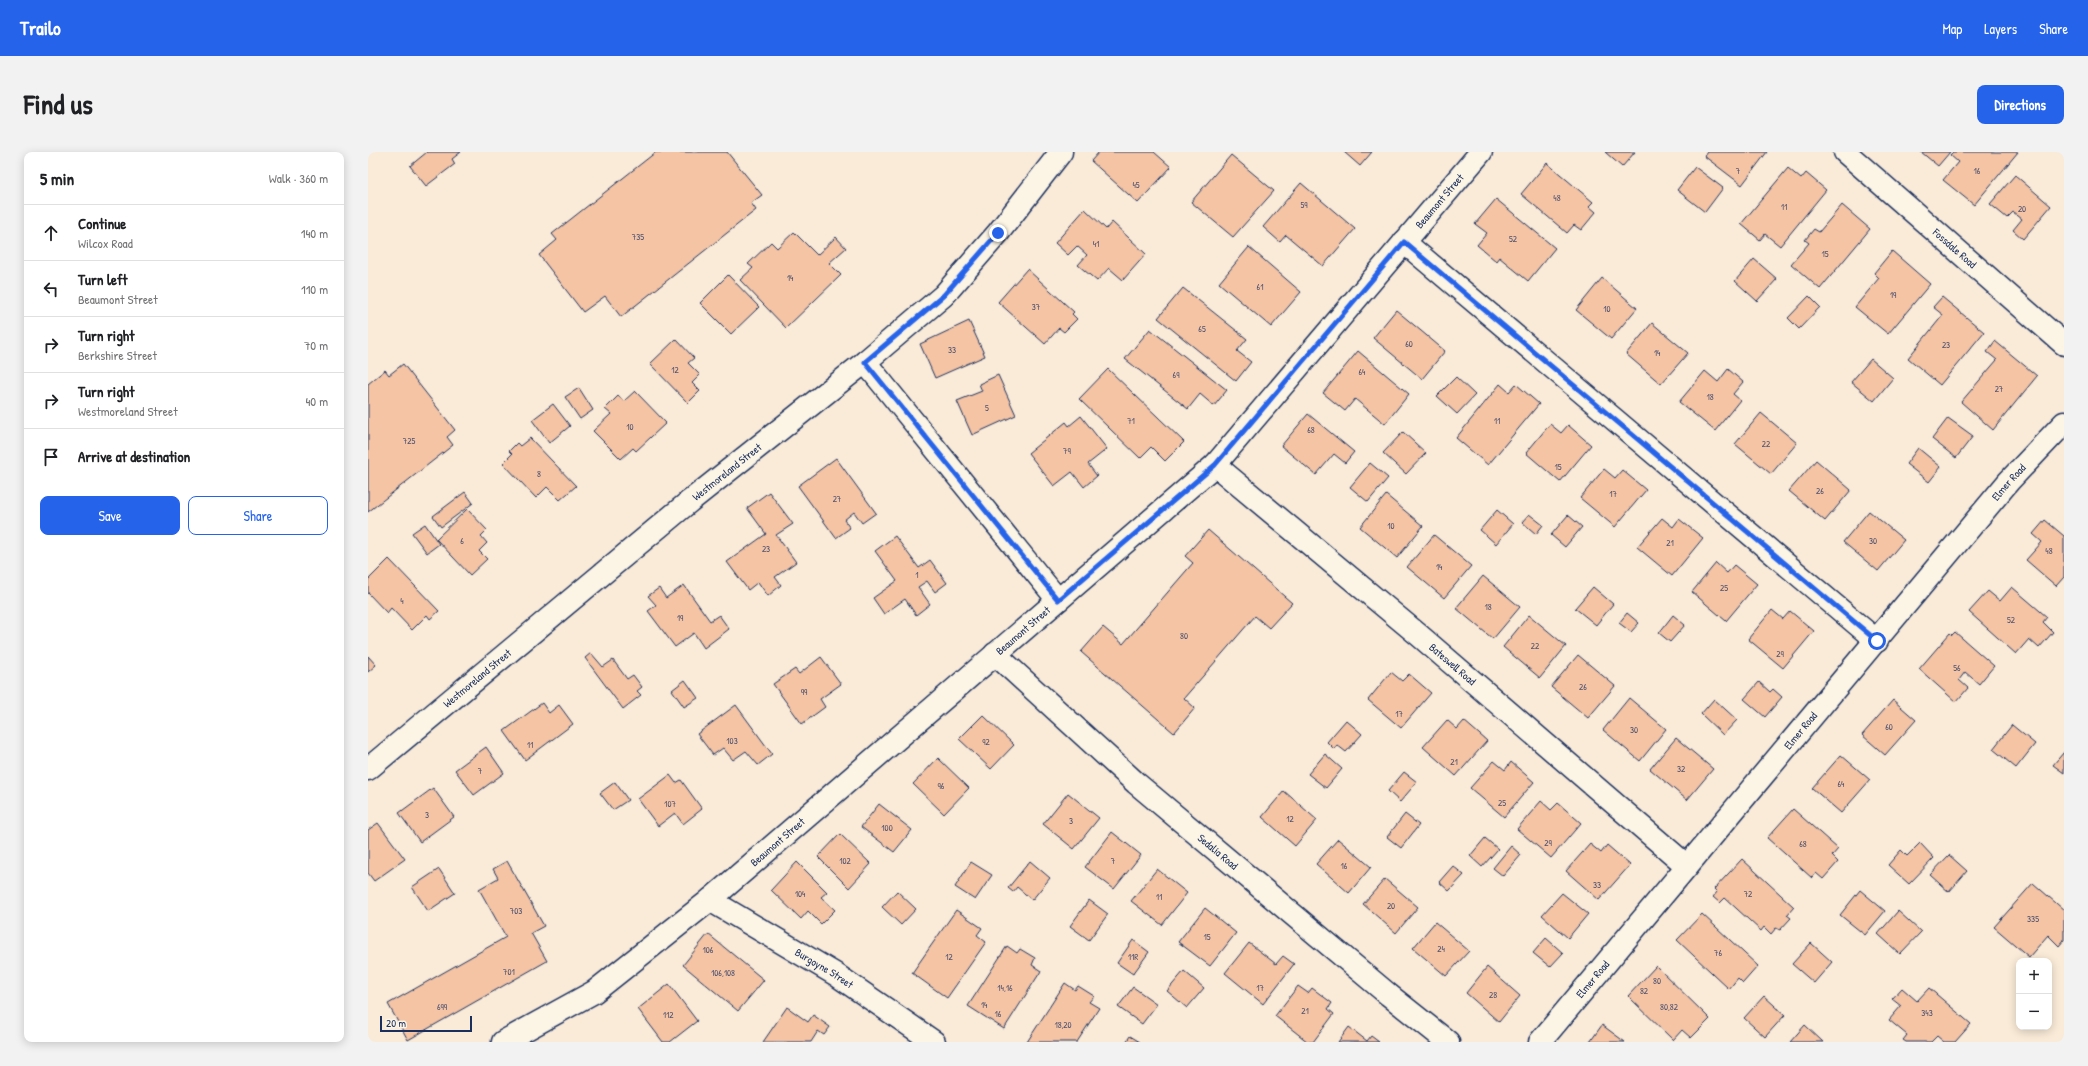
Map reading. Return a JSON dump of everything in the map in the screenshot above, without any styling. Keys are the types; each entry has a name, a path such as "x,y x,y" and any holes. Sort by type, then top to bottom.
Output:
{"street":[{"name":"Westmoreland Street","path":"368,769 690,500 865,362 944,295 998,233 1061,152"},
{"name":"Beaumont Street","path":"503,1042 594,992 710,900 1215,465 1481,152"},
{"name":"Fossdale Road","path":"1846,152 2064,344"},
{"path":"1404,242 1877,641"},
{"path":"865,362 1058,600"},
{"name":"Elmer Road","path":"1540,1042 1877,641 2009,481 2064,423"},
{"name":"Bateswell Road","path":"1215,465 1420,636 1687,866"},
{"name":"Sedalia Road","path":"995,654 1136,783 1389,995 1448,1042"},
{"name":"Burgoyne Street","path":"710,900 835,974 934,1042"}],"building":[{"path":"427,152 461,152 452,159 455,164 426,186 410,166"},
{"path":"656,152 727,152 762,195 751,203 756,210 621,317 605,296 583,312 539,255 557,240 552,234"},
{"path":"1099,152 1154,152 1171,167 1138,203 1091,161"},
{"path":"1344,152 1372,152 1360,166"},
{"path":"1605,152 1635,152 1622,167"},
{"path":"1707,152 1767,152 1742,185 1704,156"},
{"path":"1921,152 1950,152 1938,166"},
{"path":"1953,152 2018,152 1974,205 1943,180 1958,162 1950,155"},
{"path":"1231,155 1274,191 1233,237 1191,202"},
{"path":"1547,163 1593,202 1589,206 1596,212 1581,230 1574,225 1567,233 1521,194"},
{"path":"1695,167 1723,188 1705,212 1677,190"},
{"path":"1788,168 1801,179 1806,173 1826,190 1780,246 1765,234 1760,240 1741,224"},
{"path":"2015,175 2051,206 2023,239 2013,230 2022,219 2013,212 2007,218 1990,204"},
{"path":"1301,183 1355,229 1323,266 1286,235 1280,242 1263,227"},
{"path":"1496,199 1555,248 1528,281 1499,257 1496,261 1477,245 1487,233 1475,224"},
{"path":"1842,205 1870,229 1820,289 1791,264 1809,243 1805,240 1814,229 1819,232"},
{"path":"1085,209 1106,229 1112,222 1146,254 1123,280 1109,268 1097,281 1078,265 1087,255 1077,246 1068,255 1055,243"},
{"path":"794,232 817,255 836,237 846,248 829,263 841,275 786,328 740,280 753,268 748,264 771,242 777,248"},
{"path":"1249,247 1301,292 1271,327 1219,283"},
{"path":"1892,251 1930,284 1888,334 1855,307 1879,278 1874,273"},
{"path":"1754,259 1777,279 1757,301 1735,281"},
{"path":"1027,269 1074,312 1072,314 1077,319 1064,332 1059,328 1045,344 998,302"},
{"path":"728,275 759,307 731,334 700,303"},
{"path":"1602,278 1637,308 1611,339 1576,310"},
{"path":"1183,288 1247,339 1237,351 1251,362 1236,381 1158,318"},
{"path":"1809,296 1820,307 1799,329 1788,318"},
{"path":"1942,297 1984,332 1940,385 1908,358 1943,315 1933,307"},
{"path":"1396,310 1445,351 1422,379 1373,338"},
{"path":"969,321 985,356 935,378 920,344"},
{"path":"1652,323 1688,353 1661,384 1626,354"},
{"path":"1150,329 1227,390 1214,406 1200,394 1188,409 1125,359"},
{"path":"676,339 694,358 688,363 700,375 692,383 700,391 688,403 650,364"},
{"path":"1995,341 2037,376 1993,430 1961,402 1997,360 1987,352"},
{"path":"1358,351 1409,394 1385,424 1355,399 1345,411 1323,393"},
{"path":"1871,359 1893,378 1874,401 1851,382"},
{"path":"403,364 455,430 447,437 453,445 368,512 368,384 385,370 389,375"},
{"path":"1108,369 1184,442 1165,461 1151,447 1140,458 1079,399"},
{"path":"1728,369 1743,382 1733,394 1740,400 1715,431 1679,402 1705,371 1718,382"},
{"path":"998,375 1016,415 972,435 957,401 982,391 979,384"},
{"path":"1456,377 1475,395 1457,414 1437,396"},
{"path":"1500,384 1509,392 1516,384 1539,404 1488,465 1456,438"},
{"path":"579,388 593,410 580,419 565,397"},
{"path":"635,391 666,423 636,451 633,448 621,459 593,431 611,414 605,409 618,396 624,401"},
{"path":"553,404 570,426 549,443 532,420"},
{"path":"1761,413 1797,443 1771,474 1735,444"},
{"path":"1308,414 1354,452 1345,463 1334,454 1316,475 1281,446"},
{"path":"1081,416 1107,449 1088,464 1097,476 1084,487 1072,472 1054,486 1028,453 1066,422 1069,426"},
{"path":"1948,418 1973,436 1956,458 1932,439"},
{"path":"1550,424 1561,433 1568,425 1591,445 1560,482 1526,453"},
{"path":"1403,432 1426,453 1406,474 1383,453"},
{"path":"530,438 576,486 560,500 547,487 536,498 503,463 512,454 509,451 517,443 520,446"},
{"path":"1918,448 1941,467 1929,482 1906,464"},
{"path":"836,458 876,513 862,523 854,512 844,520 850,528 836,538 798,486"},
{"path":"1816,460 1851,490 1825,521 1789,491"},
{"path":"1370,463 1388,478 1368,502 1350,487"},
{"path":"1604,469 1615,478 1622,470 1646,490 1615,527 1580,498"},
{"path":"465,492 473,503 441,527 433,516"},
{"path":"769,492 793,524 776,535 796,562 775,577 781,585 768,596 758,582 748,590 727,562 766,534 747,508"},
{"path":"1386,495 1423,526 1397,558 1360,527"},
{"path":"467,509 487,530 481,536 487,543 479,551 487,559 470,575 436,539"},
{"path":"1497,510 1513,524 1496,544 1480,530"},
{"path":"1869,511 1904,540 1878,571 1843,542"},
{"path":"1529,514 1543,525 1536,534 1522,522"},
{"path":"1568,515 1582,527 1565,547 1551,535"},
{"path":"1662,518 1673,527 1679,519 1703,538 1672,576 1637,547"},
{"path":"2045,520 2064,536 2064,577 2056,586 2026,560 2042,542 2033,534"},
{"path":"425,524 439,544 427,553 412,533"},
{"path":"1208,530 1292,603 1269,628 1255,616 1184,698 1195,708 1174,733 1081,652 1103,627 1123,644 1193,563 1185,556"},
{"path":"1434,535 1471,566 1444,598 1407,567"},
{"path":"895,536 919,568 930,560 947,583 935,592 927,581 918,587 930,604 916,615 905,599 884,614 873,598 897,581 875,551"},
{"path":"389,559 439,611 430,619 427,615 412,630 391,608 387,613 368,593 368,580"},
{"path":"1716,563 1727,573 1734,565 1757,584 1726,621 1692,592"},
{"path":"1483,576 1520,607 1493,639 1456,608"},
{"path":"684,585 710,621 719,615 729,629 704,648 694,633 675,647 648,611 656,605 648,596 659,588 666,598"},
{"path":"1593,587 1613,604 1596,625 1575,608"},
{"path":"2012,587 2047,617 2043,622 2053,632 2039,648 2029,639 2016,654 1969,612 1988,591 2000,601"},
{"path":"1772,610 1783,619 1790,611 1814,631 1783,668 1748,639"},
{"path":"1627,613 1639,623 1631,632 1619,623"},
{"path":"1529,615 1566,646 1540,678 1503,647"},
{"path":"1673,615 1685,625 1670,642 1659,633"},
{"path":"1955,632 1994,666 1979,684 1965,672 1959,680 1968,688 1956,702 1919,669 1950,633 1952,635"},
{"path":"591,653 603,667 613,660 627,679 633,675 642,687 637,691 641,695 623,709 585,658"},
{"path":"1578,655 1615,686 1588,718 1551,687"},
{"path":"368,656 376,665 368,672"},
{"path":"821,657 841,684 820,699 825,707 802,724 773,684 795,669 799,674"},
{"path":"1391,672 1402,681 1409,674 1431,693 1401,728 1368,700"},
{"path":"685,680 698,698 684,707 672,690"},
{"path":"1759,682 1770,692 1773,689 1782,697 1765,717 1744,699"},
{"path":"1629,698 1666,729 1640,761 1603,730"},
{"path":"1714,699 1737,720 1723,735 1701,714"},
{"path":"1893,700 1916,720 1885,755 1862,735"},
{"path":"542,703 549,713 559,705 573,724 525,760 504,731"},
{"path":"736,705 772,754 758,765 746,751 733,760 723,748 713,755 697,734"},
{"path":"983,715 1014,745 991,769 959,739"},
{"path":"1346,720 1362,734 1346,752 1337,745 1334,749 1327,742"},
{"path":"1447,720 1457,729 1464,721 1487,741 1456,776 1423,747"},
{"path":"2012,725 2035,744 2016,768 1993,749"},
{"path":"1676,738 1713,769 1687,800 1650,769"},
{"path":"486,747 504,773 474,795 455,770"},
{"path":"2064,752 2064,773 2053,765"},
{"path":"1325,754 1342,769 1326,788 1308,774"},
{"path":"1841,755 1870,780 1841,813 1812,788"},
{"path":"938,758 969,788 944,814 913,784"},
{"path":"1494,761 1505,770 1511,762 1534,782 1504,817 1470,788"},
{"path":"1404,772 1417,782 1400,802 1388,791"},
{"path":"670,775 676,783 681,780 702,809 683,824 675,813 658,826 638,799"},
{"path":"615,782 628,800 613,810 600,793"},
{"path":"433,788 454,817 420,842 399,813"},
{"path":"1284,791 1317,820 1295,846 1262,817"},
{"path":"1068,793 1099,818 1074,849 1043,824"},
{"path":"1541,801 1551,810 1558,803 1581,823 1551,858 1517,829"},
{"path":"879,804 912,830 894,852 861,827"},
{"path":"1793,809 1838,849 1832,856 1838,862 1823,879 1816,873 1812,878 1767,838"},
{"path":"1405,814 1419,825 1401,848 1387,837"},
{"path":"378,823 405,859 374,881 368,873 368,830"},
{"path":"1112,832 1141,855 1114,889 1085,867"},
{"path":"840,834 871,864 849,888 818,857"},
{"path":"1485,838 1498,849 1482,867 1470,856"},
{"path":"1338,839 1371,867 1349,893 1316,864"},
{"path":"1920,843 1934,858 1909,884 1888,865 1901,850 1907,856"},
{"path":"1590,844 1601,853 1607,845 1630,865 1599,900 1566,871"},
{"path":"1511,846 1521,855 1503,876 1493,868"},
{"path":"1949,855 1967,871 1949,892 1930,875"},
{"path":"1742,859 1794,907 1787,915 1791,918 1780,930 1776,928 1771,934 1764,927 1761,931 1725,898 1720,903 1713,897 1717,892 1714,889"},
{"path":"507,861 544,926 531,933 547,961 408,1040 388,1004 506,937 479,889 498,878 493,869"},
{"path":"1030,861 1050,878 1032,900 1017,887 1013,892 1008,888"},
{"path":"797,862 827,892 821,897 835,910 821,924 808,911 801,919 771,890"},
{"path":"971,862 992,875 975,900 955,887"},
{"path":"1453,866 1464,875 1449,891 1439,882"},
{"path":"439,869 455,893 428,911 412,887"},
{"path":"1157,869 1187,893 1162,925 1131,901"},
{"path":"1385,879 1418,907 1396,933 1363,904"},
{"path":"2033,883 2064,910 2064,940 2059,946 2048,935 2029,957 1994,927"},
{"path":"1860,890 1885,911 1865,935 1840,915"},
{"path":"897,891 916,909 901,925 882,907"},
{"path":"1562,893 1588,914 1568,938 1542,915"},
{"path":"1089,900 1108,914 1089,940 1070,926"},
{"path":"1205,908 1236,933 1210,966 1178,942"},
{"path":"956,910 982,928 977,935 986,942 947,998 912,973"},
{"path":"1898,911 1921,932 1900,954 1878,934"},
{"path":"1702,914 1758,966 1743,983 1738,978 1729,989 1677,940"},
{"path":"1435,922 1469,951 1446,976 1413,948"},
{"path":"708,934 764,980 738,1011 683,965"},
{"path":"1546,938 1563,953 1550,967 1533,953"},
{"path":"1133,940 1149,952 1133,974 1117,963"},
{"path":"1249,943 1276,964 1283,956 1294,964 1263,1004 1225,973"},
{"path":"1811,943 1832,962 1814,983 1792,964"},
{"path":"1007,946 1017,953 1020,949 1035,958 1032,965 1041,971 1004,1029 968,1006"},
{"path":"1656,966 1710,1019 1691,1038 1682,1030 1673,1040 1628,996"},
{"path":"1487,967 1520,996 1499,1022 1466,993"},
{"path":"1184,971 1204,988 1187,1008 1167,991"},
{"path":"1065,983 1075,990 1078,986 1094,996 1089,1002 1099,1008 1077,1042 1027,1042"},
{"path":"669,984 697,1021 670,1042 663,1042 638,1009"},
{"path":"1298,986 1308,993 1312,988 1332,1003 1328,1009 1334,1014 1313,1042 1308,1042 1275,1016"},
{"path":"1133,987 1157,1004 1142,1024 1118,1007"},
{"path":"1902,988 1917,1001 1929,988 1971,1024 1955,1042 1944,1042 1937,1036 1931,1042 1906,1042 1903,1040 1907,1035 1889,1020 1901,1006 1892,999"},
{"path":"1764,996 1785,1015 1765,1037 1744,1018"},
{"path":"787,1007 808,1022 813,1015 830,1027 824,1035 818,1031 811,1042 763,1042"},
{"path":"1602,1025 1625,1042 1590,1042"},
{"path":"1805,1025 1823,1042 1790,1042"},
{"path":"1349,1027 1367,1041 1371,1036 1379,1042 1338,1042"},
{"path":"1130,1036 1140,1042 1126,1042"}],"route":[{"path":"998,233 944,295 865,362 1058,600 1215,465 1404,242 1877,641"}]}
